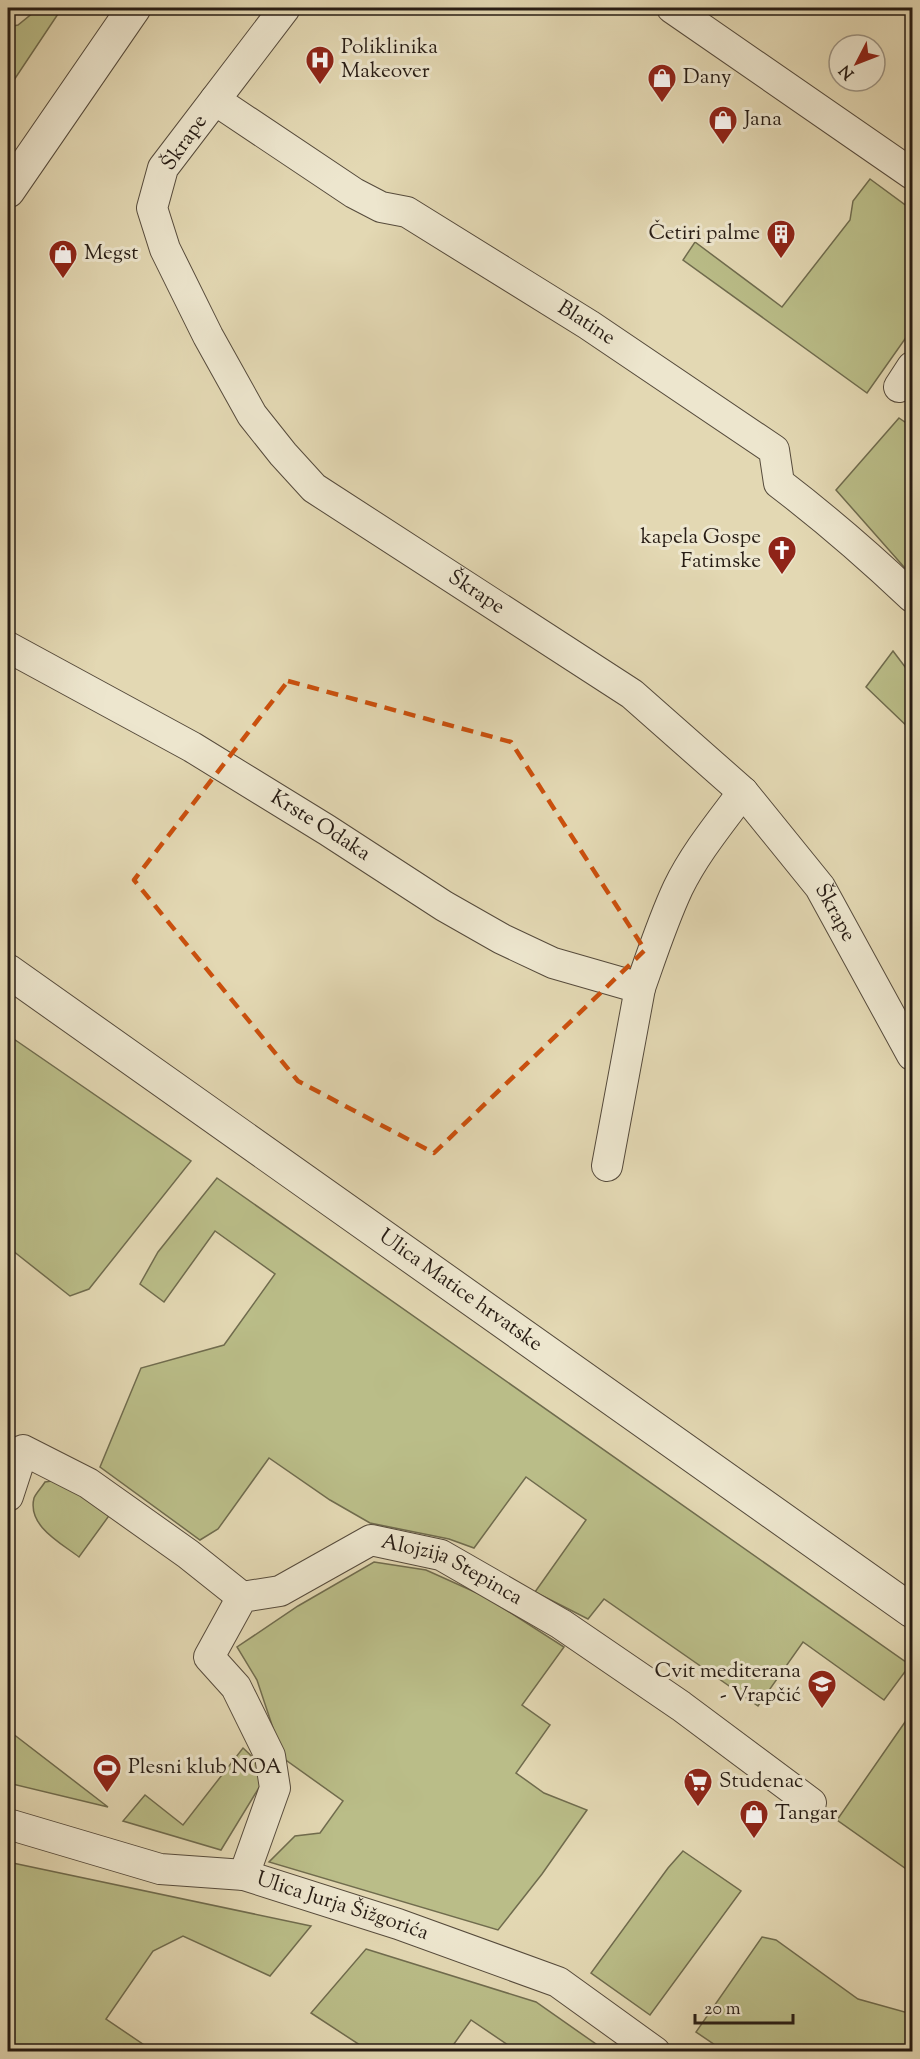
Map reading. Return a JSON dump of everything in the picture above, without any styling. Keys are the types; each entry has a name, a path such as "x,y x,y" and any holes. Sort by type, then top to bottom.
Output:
{"street":[{"path":"8,191 134,8"},
{"name":"Škrape","path":"285,8 164,168 152,208 165,249 208,336 252,415 282,454 314,488 632,694 743,792 819,887 912,1055"},
{"path":"672,8 912,174"},
{"name":"Blatine","path":"215,100 354,193 381,207 407,212 589,325 774,450 779,483 866,554 912,597"},
{"name":"Krste Odaka","path":"8,647 192,747 327,830 444,906 502,939 553,963 640,988"},
{"path":"607,1166 640,988 663,923 695,858 743,792"},
{"name":"Ulica Matice hrvatske","path":"8,971 912,1611"},
{"path":"8,1496 23,1450 88,1483 188,1554 242,1598 209,1657 236,1687 270,1756 275,1788 244,1875"},
{"name":"Alojzija Stepinca","path":"242,1598 280,1591 371,1540 441,1555 561,1624 681,1706 811,1803"},
{"name":"Ulica Jurja Šižgorića","path":"8,1824 160,1869 244,1875 398,1924 558,1982 655,2052"}],"highlighted area":[{"path":"288,681 511,742 645,950 434,1153 298,1081 134,880"}],"green space":[{"path":"39,8 62,8 8,89 8,27 18,25"},
{"path":"870,179 912,210 912,329 867,393 683,260 695,242 782,307 850,220 853,201"},
{"path":"899,418 912,427 912,576 836,490"},
{"path":"893,651 912,676 912,731 866,687"},
{"path":"8,1035 191,1161 89,1289 70,1296 8,1247"},
{"path":"217,1178 910,1665 884,1700 803,1642 758,1706 604,1599 588,1619 535,1592 586,1520 526,1477 474,1548 449,1539 370,1523 330,1500 269,1458 218,1529 200,1540 100,1467 141,1368 224,1345 275,1274 215,1231 164,1302 140,1284 158,1252"},
{"path":"65,1479 111,1513 79,1557 47,1533 40,1525 33,1508 34,1498 45,1482"},
{"path":"374,1562 426,1570 486,1597 564,1647 522,1705 550,1725 516,1773 544,1793 587,1810 542,1874 498,1930 269,1862 295,1836 320,1833 343,1801 283,1758 257,1680 237,1647 298,1606"},
{"path":"912,1712 912,1873 837,1820"},
{"path":"8,1730 108,1807 8,1783"},
{"path":"243,1748 260,1764 260,1786 221,1850 123,1821 145,1795 183,1825"},
{"path":"683,1851 741,1891 650,2015 591,1973"},
{"path":"8,1862 311,1926 270,1976 183,1936 153,1951 106,2019 153,2051 8,2051"},
{"path":"762,1937 776,1940 858,1999 912,2014 912,2051 724,2051 696,2032"},
{"path":"366,1949 536,2002 606,2051 517,2051 471,2020 449,2051 369,2051 311,2013"}],"place":[{"name":"Poliklinika Makeover","path":"320,86"},
{"name":"Dany","path":"662,104"},
{"name":"Jana","path":"723,146"},
{"name":"Četiri palme","path":"781,260"},
{"name":"Megst","path":"63,280"},
{"name":"kapela Gospe Fatimske","path":"782,576"},
{"name":"Cvit mediterana - Vrapčić","path":"822,1710"},
{"name":"Plesni klub NOA","path":"107,1794"},
{"name":"Studenac","path":"698,1808"},
{"name":"Tangar","path":"754,1840"}]}
